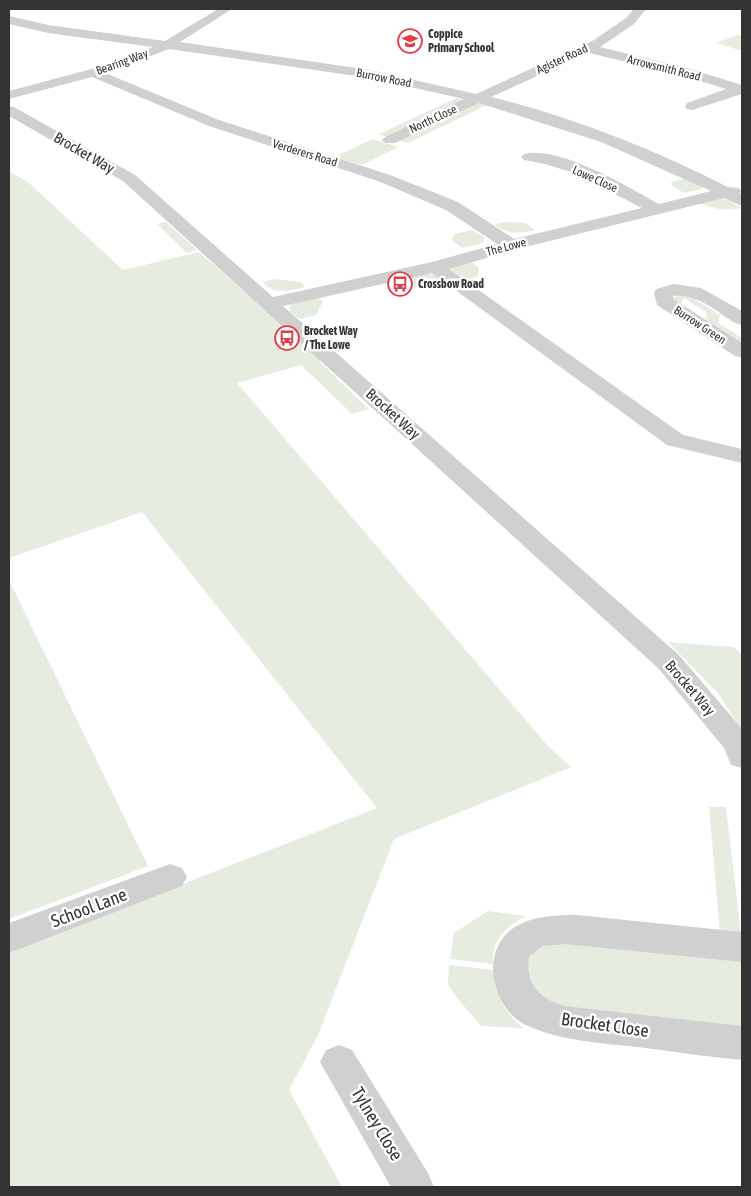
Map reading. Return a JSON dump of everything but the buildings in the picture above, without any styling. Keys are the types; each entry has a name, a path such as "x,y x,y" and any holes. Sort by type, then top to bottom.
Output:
{"street":[{"name":"Bearing Way","path":"9,95 93,73 136,59 166,46 226,9"},
{"name":"Agister Road","path":"477,99 618,31 640,9"},
{"name":"Burrow Road","path":"9,20 48,29 322,67 392,79 477,99 559,122 650,156 737,194"},
{"name":"Arrowsmith Road","path":"586,48 682,71 741,90"},
{"name":"Verderers Road","path":"93,73 214,123 384,178 452,206 511,245"},
{"path":"692,106 741,90"},
{"name":"North Close","path":"390,140 477,99"},
{"name":"Brocket Way","path":"9,110 129,178 669,662 738,744 742,757"},
{"name":"Lowe Close","path":"529,157 544,158 658,210"},
{"name":"The Lowe","path":"270,303 435,267 511,245 658,210 737,194"},
{"path":"435,267 675,440 706,450 742,456"},
{"name":"Burrow Green","path":"742,319 700,293 688,289 675,288 663,293 664,301 742,352"},
{"name":"School Lane","path":"9,938 170,877"},
{"name":"Brocket Close","path":"742,947 577,929 551,929 530,936 516,947 509,965 513,987 526,1005 543,1015 564,1022 742,1043"},
{"name":"Tylney Close","path":"339,1062 414,1187"}],"shaded area":[{"path":"738,35 742,36 742,51 716,43"},
{"path":"457,98 465,101 390,138 379,134"},
{"path":"476,102 487,105 408,143 397,140"},
{"path":"373,139 398,147 362,165 334,157"},
{"path":"9,171 29,183 123,270 199,252 323,360 319,361 369,409 352,414 301,365 237,383 548,746 571,767 394,839 318,1035 289,1090 342,1187 9,1187 9,952 377,808 142,512 9,558"},
{"path":"688,178 703,186 702,189 684,193 672,186 671,182"},
{"path":"717,197 728,200 742,208 719,209 697,202"},
{"path":"166,222 197,250 187,253 157,224"},
{"path":"507,222 525,223 535,230 513,233 494,224"},
{"path":"472,230 485,238 483,243 462,248 452,240 454,234"},
{"path":"470,260 479,268 478,276 466,280 450,270 454,264"},
{"path":"424,272 434,274 449,286 422,288 402,283 396,279"},
{"path":"274,279 301,282 305,287 282,291 272,289 262,282"},
{"path":"682,295 693,298 720,315 718,323 742,338 742,346 705,322 707,313 684,298 680,305 671,298"},
{"path":"317,296 323,301 316,315 300,319 290,312 290,306 295,301"},
{"path":"9,580 148,866 9,919"},
{"path":"668,642 733,647 742,654 742,731 718,693"},
{"path":"709,807 726,807 741,935 720,933"},
{"path":"488,911 526,916 513,924 502,935 495,948 493,964 450,959 454,933"},
{"path":"566,939 742,962 742,1029 564,1008 538,998 529,974 528,966 531,951 546,940"},
{"path":"449,965 493,970 498,995 511,1016 523,1028 481,1026 457,998 448,984"}],"place":[{"name":"Coppice Primary School","path":"410,41"},
{"name":"Crossbow Road","path":"400,284"},
{"name":"Brocket Way / The Lowe","path":"287,338"}]}
